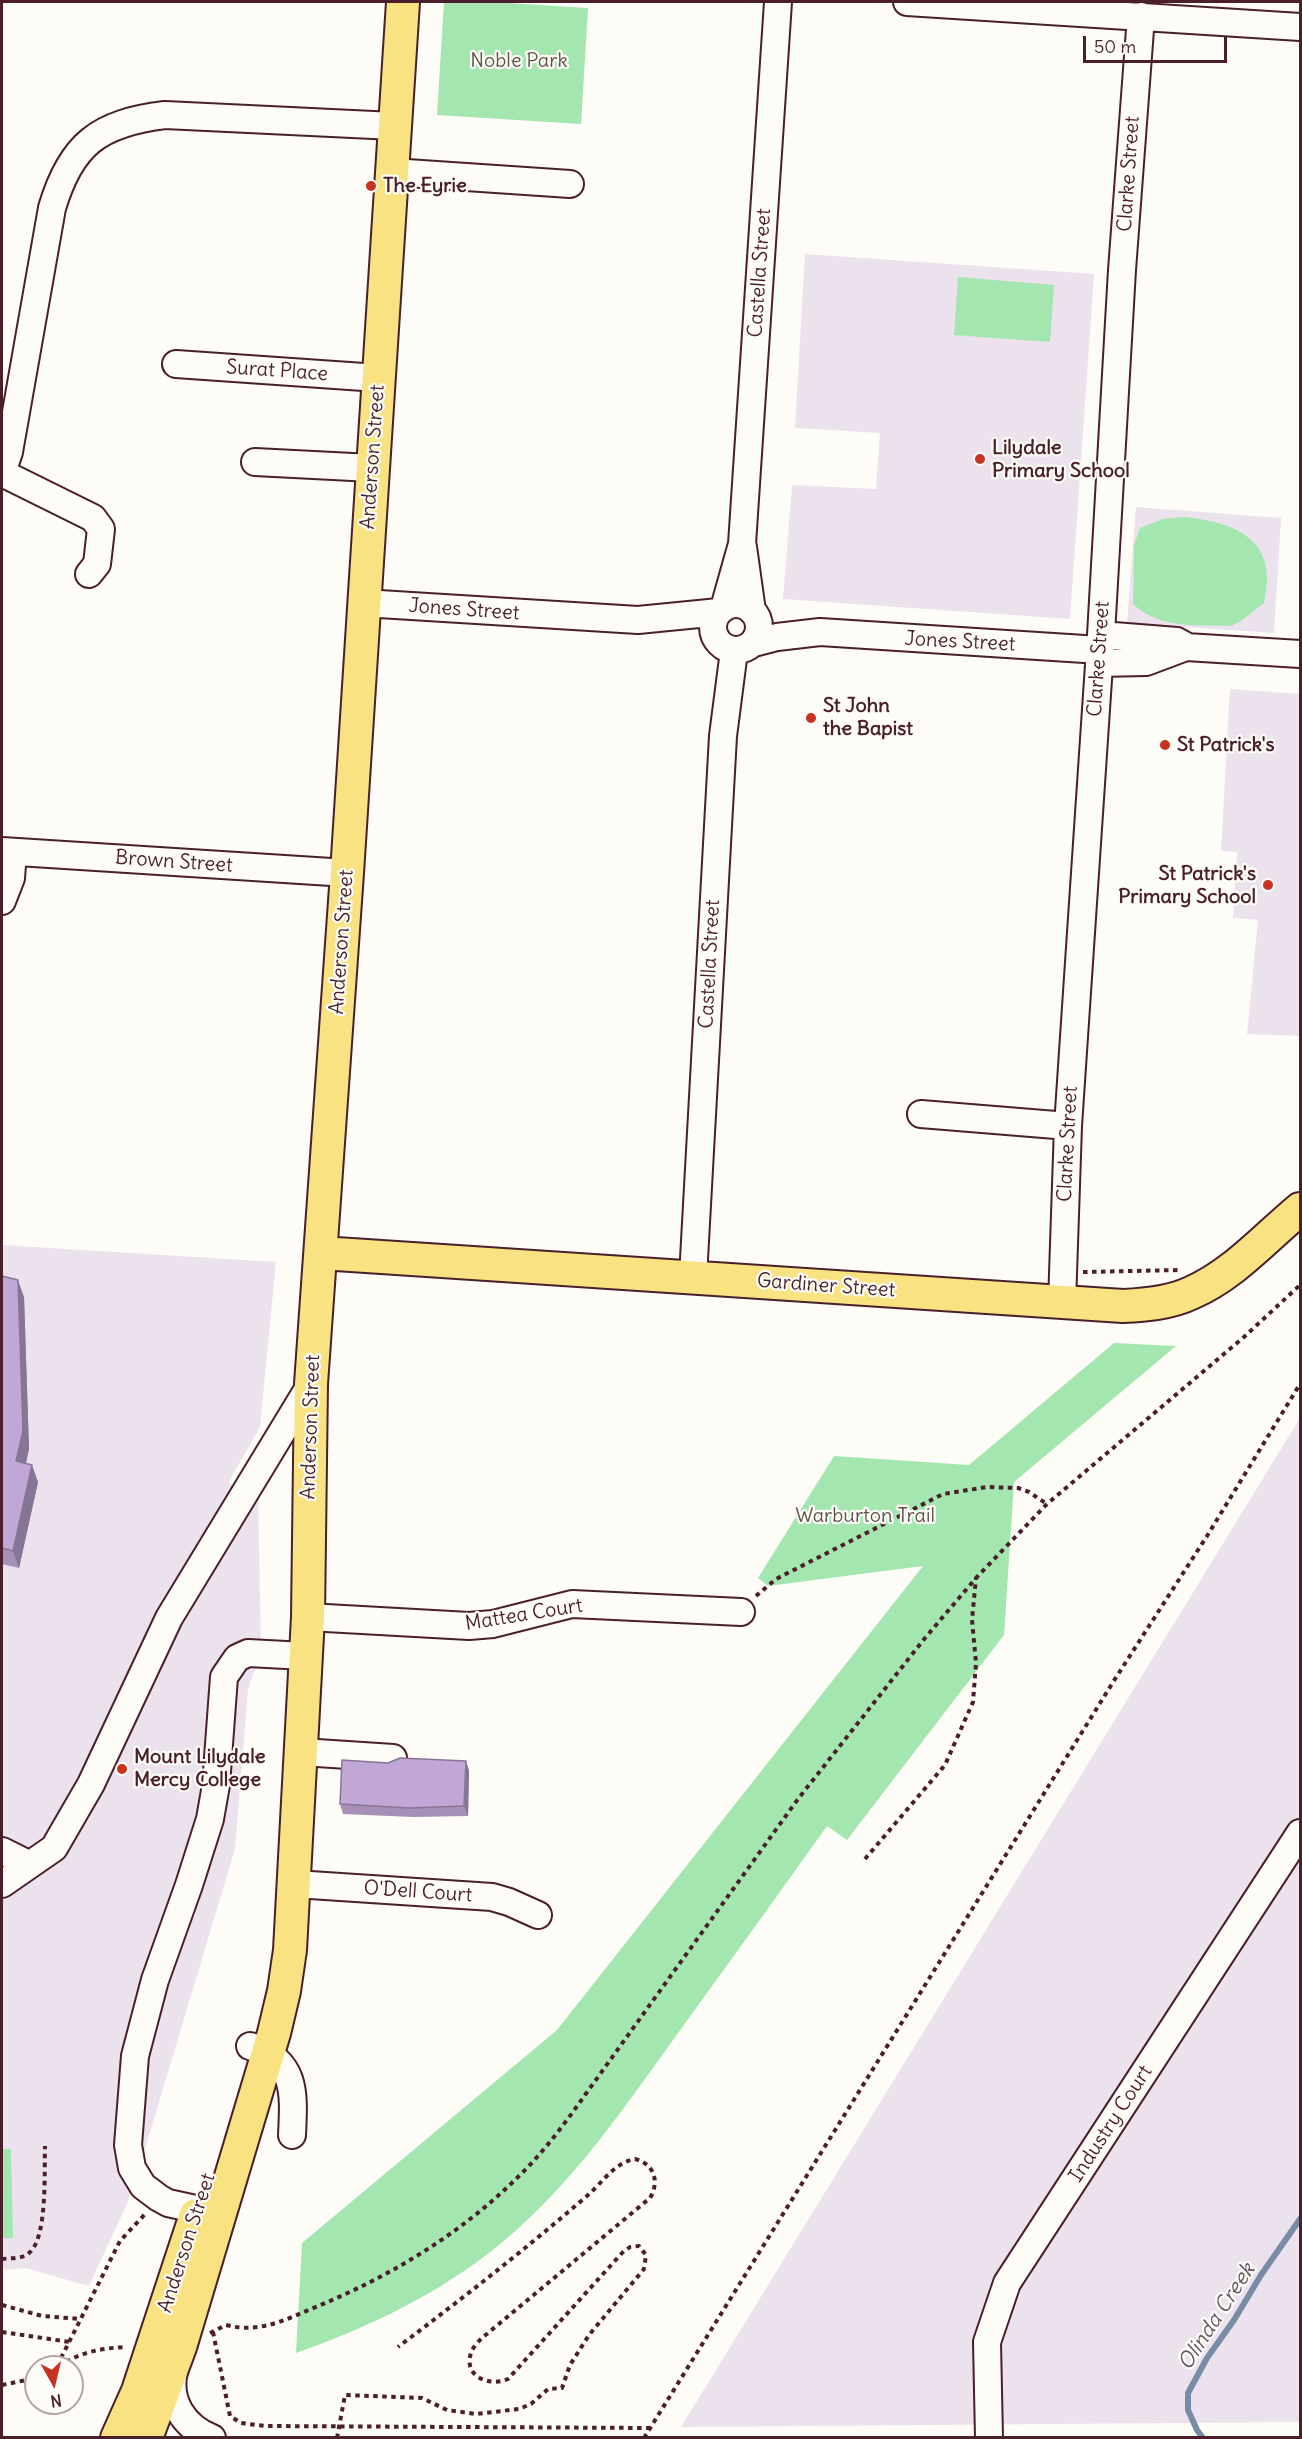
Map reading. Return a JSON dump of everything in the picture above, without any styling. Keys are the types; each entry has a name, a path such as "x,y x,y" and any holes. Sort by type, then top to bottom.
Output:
{"main road":[{"name":"Anderson Street","path":"117,2438 142,2381 208,2212 259,2048 280,2008 288,1967 295,1884 308,1617 311,1384 347,873 403,2"},
{"name":"Gardiner Street","path":"321,1253 1103,1306 1141,1305 1190,1294 1228,1271 1300,1209"},
{"name":"Anderson Street","path":"146,2438 180,2347 208,2212"}],"street":[{"name":"Castella Street","path":"722,610 742,544 778,2"},
{"path":"907,2 1300,27"},
{"name":"Clarke Street","path":"1062,1303 1068,1126 1100,649 1122,270 1141,16"},
{"path":"89,574 97,564 101,530 93,518 2,473 9,452 52,208 59,184 68,166 86,144 108,128 137,118 165,115 394,126"},
{"path":"392,172 570,184"},
{"name":"Surat Place","path":"176,363 378,378"},
{"path":"255,462 372,468"},
{"name":"Castella Street","path":"742,544 754,613"},
{"name":"Jones Street","path":"363,603 638,620 722,610"},
{"path":"739,604 754,613 759,630 735,644 713,625 722,610 739,604"},
{"name":"Jones Street","path":"754,613 820,632"},
{"name":"Jones Street","path":"638,620 735,644 820,632 1100,649 1146,662 1186,646 1300,654"},
{"name":"Castella Street","path":"693,1277 723,736 735,644"},
{"path":"2,901 11,878 7,852"},
{"name":"Brown Street","path":"7,852 347,873"},
{"path":"921,1114 1068,1126"},
{"path":"2,1884 54,1848 91,1784 170,1618 311,1384"},
{"name":"Mattea Court","path":"308,1617 469,1626 493,1624 572,1604 741,1612"},
{"path":"208,2212 168,2203 159,2198 143,2186 132,2168 128,2152 135,2056 155,1980 210,1819 216,1785 224,1677 237,1658 248,1653 305,1656"},
{"path":"302,1752 393,1758"},
{"name":"Industry Court","path":"989,2438 987,2342 1007,2283 1300,1833"},
{"path":"2,1851 28,1864"},
{"name":"O'Dell Court","path":"295,1884 492,1897 538,1915"},
{"path":"259,2048 282,2064 291,2082 294,2104 292,2135"},
{"path":"180,2347 173,2378 176,2404 190,2424 213,2438"}],"path":[{"path":"1078,1272 1189,1269"},
{"path":"261,2327 332,2300 404,2263 470,2219 523,2172 559,2131 798,1799 925,1638 976,1578 1047,1504 1244,1337 1300,1285"},
{"path":"644,2438 1300,1384"},
{"path":"741,1612 768,1584 898,1515 943,1494 987,1487 1018,1488 1047,1504"},
{"path":"866,1859 945,1764 973,1702 976,1663 972,1620 976,1578"},
{"path":"2,2259 26,2255 34,2247 42,2225 45,2146"},
{"path":"337,2438 345,2395 422,2398 447,2410 476,2414 519,2409 531,2404 548,2389 562,2388 570,2365 589,2336 644,2269 646,2255 639,2246 630,2247 622,2253 508,2379 492,2383 476,2376 470,2366 471,2353 482,2338 650,2198 656,2184 652,2170 641,2161 629,2160 620,2164 590,2193 503,2266 398,2347"},
{"path":"64,2355 120,2241 159,2198"},
{"path":"2,2306 42,2316 81,2319"},
{"path":"2,2332 70,2342"},
{"path":"213,2332 227,2408 234,2421 265,2426 650,2428"},
{"path":"82,2355 125,2347"},
{"path":"2,2385 24,2380"}],"shaded area":[{"name":"Lilydale Primary School","path":"805,254 1094,274 1070,619 783,599 792,485 876,489 880,433 795,428"},
{"name":"Lilydale Primary School","path":"1136,507 1281,518 1274,633 1127,623"},
{"name":"St Patrick's Primary School","path":"1230,689 1300,694 1300,1036 1247,1034 1258,920 1233,918 1237,852 1221,851"},
{"name":"Mount Lilydale Mercy College","path":"2,1245 276,1262 260,1427 228,1483 258,1495 261,1652 248,1689 235,1849 139,2169 126,2206 89,2286 25,2268 2,2270"},
{"path":"1300,1418 1300,2422 681,2427"}],"green space":[{"name":"Noble Park","path":"444,2 493,2 588,8 581,124 437,115"},
{"path":"958,277 1054,285 1050,342 954,335"},
{"name":"Lilydale Primary School","path":"1183,517 1221,524 1236,530 1249,538 1259,549 1265,564 1267,581 1264,603 1231,626 1167,622 1143,612 1133,604 1134,545 1140,528 1163,519"},
{"name":"Warburton Trail","path":"1114,1343 1176,1346 1014,1482 1004,1635 847,1840 827,1826 609,2127 564,2182 513,2233 463,2272 395,2312 296,2353 302,2243 557,2030 923,1566 768,1586 758,1578 834,1456 969,1465"},
{"path":"2,2149 11,2149 13,2238 2,2238"}],"building":[{"path":"2,1276 18,1280 23,1431 16,1461 32,1465 13,1551 2,1548"},
{"path":"400,1758 466,1761 464,1806 409,1808 340,1804 342,1760 388,1763"}],"waterway":[{"name":"Olinda Creek","path":"1203,2438 1188,2410 1188,2393 1207,2358 1300,2219"}],"place":[{"name":"The Eyrie","path":"371,186"},
{"name":"Lilydale Primary School","path":"980,459"},
{"name":"St John the Bapist","path":"811,718"},
{"name":"St Patrick's","path":"1165,745"},
{"name":"St Patrick's Primary School","path":"1268,885"},
{"name":"Mount Lilydale Mercy College","path":"122,1769"}]}
